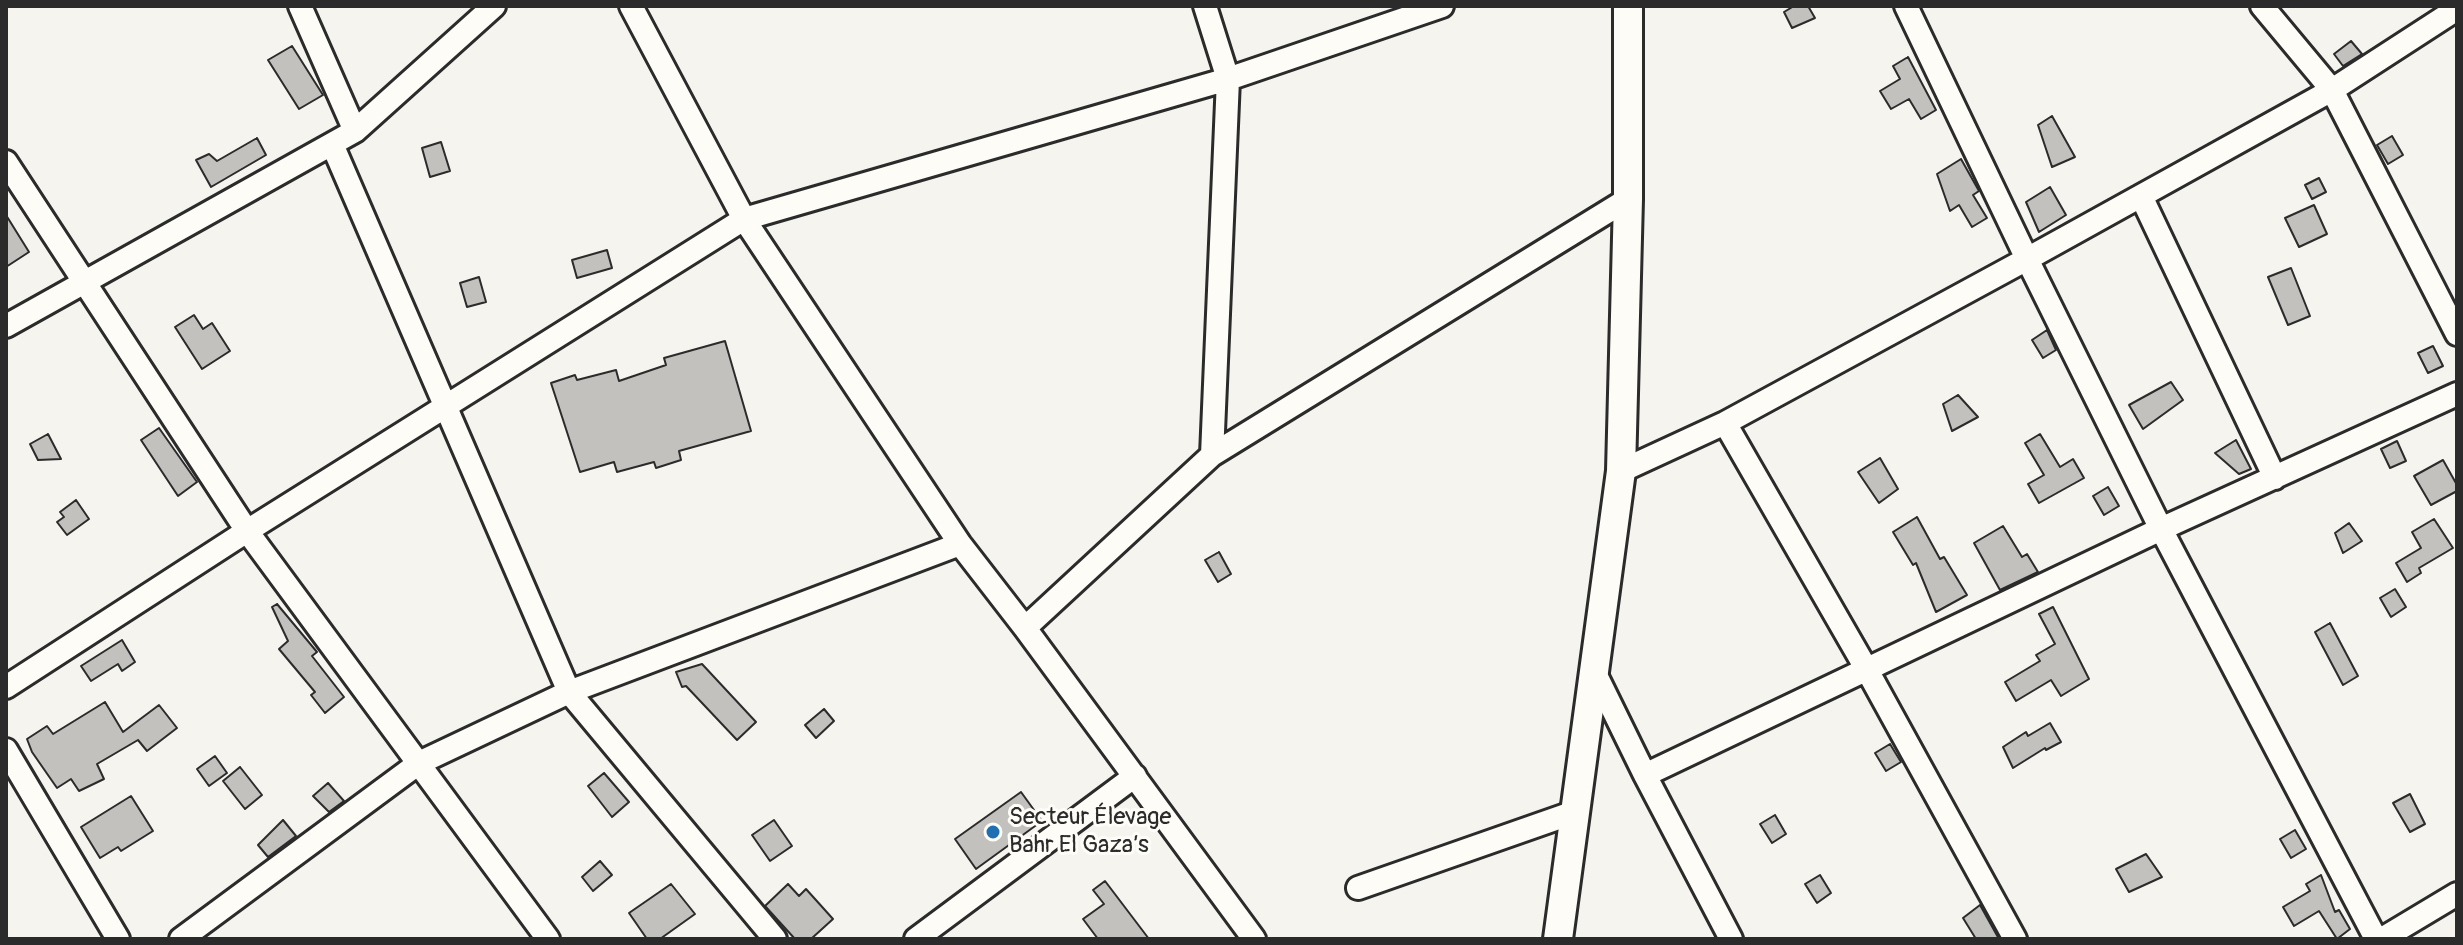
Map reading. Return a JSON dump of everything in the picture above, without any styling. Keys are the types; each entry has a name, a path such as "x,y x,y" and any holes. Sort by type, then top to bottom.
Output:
{"main road":[{"path":"1558,939 1621,471 1628,199 1628,6"}],"street":[{"path":"300,6 355,131"},
{"path":"6,326 355,131 494,6"},
{"path":"631,6 744,219 960,544 1254,939"},
{"path":"1205,6 1228,79 1212,455"},
{"path":"6,687 247,531 744,219 1228,79 1442,6"},
{"path":"1906,6 2161,529 2379,939 2457,894"},
{"path":"2262,6 2332,90 2457,334"},
{"path":"1621,471 1725,423 2141,196 2332,90 2457,9"},
{"path":"332,144 569,692 775,939"},
{"path":"6,162 247,531 548,939"},
{"path":"2141,196 2275,478"},
{"path":"1025,628 1212,455 1628,199"},
{"path":"1645,775 2161,529 2457,394"},
{"path":"1725,423 1867,670 2015,939"},
{"path":"181,939 419,763 569,692 960,544"},
{"path":"1593,669 1731,939"},
{"path":"6,750 118,939"},
{"path":"916,939 1135,776"},
{"path":"1358,888 1575,812"}],"building":[{"path":"1794,6 1808,6 1815,18 1792,28 1784,12"},
{"path":"2351,41 2362,54 2343,66 2334,54"},
{"path":"292,46 323,95 299,109 268,60"},
{"path":"1908,57 1936,110 1921,119 1909,99 1891,109 1880,91 1900,79 1893,66"},
{"path":"2052,116 2075,157 2052,167 2038,125"},
{"path":"2392,136 2403,155 2388,164 2377,145"},
{"path":"257,138 266,155 211,187 196,160 209,154 217,161"},
{"path":"441,142 450,171 430,177 422,148"},
{"path":"1961,159 1979,191 1973,195 1987,218 1972,227 1959,205 1950,211 1937,174"},
{"path":"2319,178 2326,192 2312,199 2305,185"},
{"path":"2050,187 2066,215 2039,232 2026,202"},
{"path":"2314,205 2327,234 2299,247 2285,218"},
{"path":"6,215 29,252 6,267"},
{"path":"607,250 612,268 577,278 572,260"},
{"path":"2291,268 2310,316 2288,325 2268,277"},
{"path":"479,277 486,302 467,307 460,283"},
{"path":"194,315 203,329 212,323 230,351 202,369 175,327"},
{"path":"2047,330 2056,350 2043,358 2032,340"},
{"path":"725,341 751,431 679,451 681,460 656,468 654,462 617,472 614,462 580,472 551,383 575,375 577,380 616,370 619,381 666,365 664,358"},
{"path":"2433,346 2443,366 2428,373 2418,353"},
{"path":"2171,382 2183,400 2143,429 2129,405"},
{"path":"1958,395 1978,417 1952,431 1943,404"},
{"path":"159,428 197,482 178,496 141,440"},
{"path":"48,434 61,459 38,460 30,444"},
{"path":"2040,434 2060,467 2073,459 2084,478 2039,503 2028,484 2044,475 2025,443"},
{"path":"2236,440 2251,469 2239,474 2215,453"},
{"path":"2397,441 2406,461 2390,468 2381,449"},
{"path":"1880,458 1898,489 1879,503 1858,472"},
{"path":"2443,460 2457,485 2457,491 2431,505 2414,476"},
{"path":"2108,487 2119,506 2104,515 2093,496"},
{"path":"76,500 89,519 67,535 57,522 64,517 60,512"},
{"path":"1917,517 1940,559 1944,557 1967,595 1936,612 1916,563 1913,565 1893,532"},
{"path":"2434,519 2453,548 2419,568 2421,573 2407,582 2396,563 2421,548 2412,532"},
{"path":"2349,523 2362,541 2343,553 2335,533"},
{"path":"2003,526 2022,557 2027,554 2038,572 2000,590 1974,543"},
{"path":"1219,552 1231,574 1218,582 1205,560"},
{"path":"2395,589 2406,607 2391,617 2380,598"},
{"path":"277,604 317,652 312,656 344,697 325,713 311,695 315,692 279,649 288,641 272,607"},
{"path":"2053,607 2089,679 2061,696 2051,680 2016,701 2005,682 2040,661 2036,655 2055,644 2039,614"},
{"path":"2330,623 2358,676 2343,685 2315,632"},
{"path":"122,640 135,662 122,671 118,664 91,681 81,666"},
{"path":"702,664 756,722 737,740 686,686 682,687 676,672"},
{"path":"105,702 123,732 159,705 177,728 147,751 138,740 97,764 104,779 79,791 71,779 57,788 32,752 27,739 47,726 53,734"},
{"path":"824,709 834,721 816,738 805,725"},
{"path":"2050,723 2061,742 2013,768 2003,747 2026,732 2028,736"},
{"path":"1890,744 1901,762 1886,771 1875,753"},
{"path":"215,756 227,773 209,786 197,769"},
{"path":"240,767 262,795 245,809 223,781"},
{"path":"604,773 629,802 612,817 588,786"},
{"path":"328,783 344,801 329,812 313,796"},
{"path":"1021,792 1042,821 976,869 955,839"},
{"path":"2410,794 2425,824 2410,832 2393,803"},
{"path":"131,796 153,831 121,851 118,847 100,858 81,827"},
{"path":"1775,815 1786,834 1772,843 1760,824"},
{"path":"283,820 296,836 268,857 258,845"},
{"path":"774,820 792,846 770,861 752,835"},
{"path":"2295,830 2306,849 2291,858 2280,839"},
{"path":"2146,854 2162,877 2129,892 2116,869"},
{"path":"600,861 612,875 593,891 582,877"},
{"path":"1820,875 1831,893 1817,903 1805,884"},
{"path":"2321,875 2335,912 2339,910 2350,929 2337,939 2319,911 2294,926 2283,907 2310,891 2306,884"},
{"path":"1105,881 1149,939 1098,939 1083,919 1104,904 1093,890"},
{"path":"671,884 695,914 660,939 647,939 629,913"},
{"path":"788,884 799,896 806,889 833,919 811,939 795,939 765,906"},
{"path":"1980,905 1999,939 1976,939 1963,918"}],"place":[{"name":"Secteur Élevage Bahr El Gaza’s","path":"993,832"}]}
